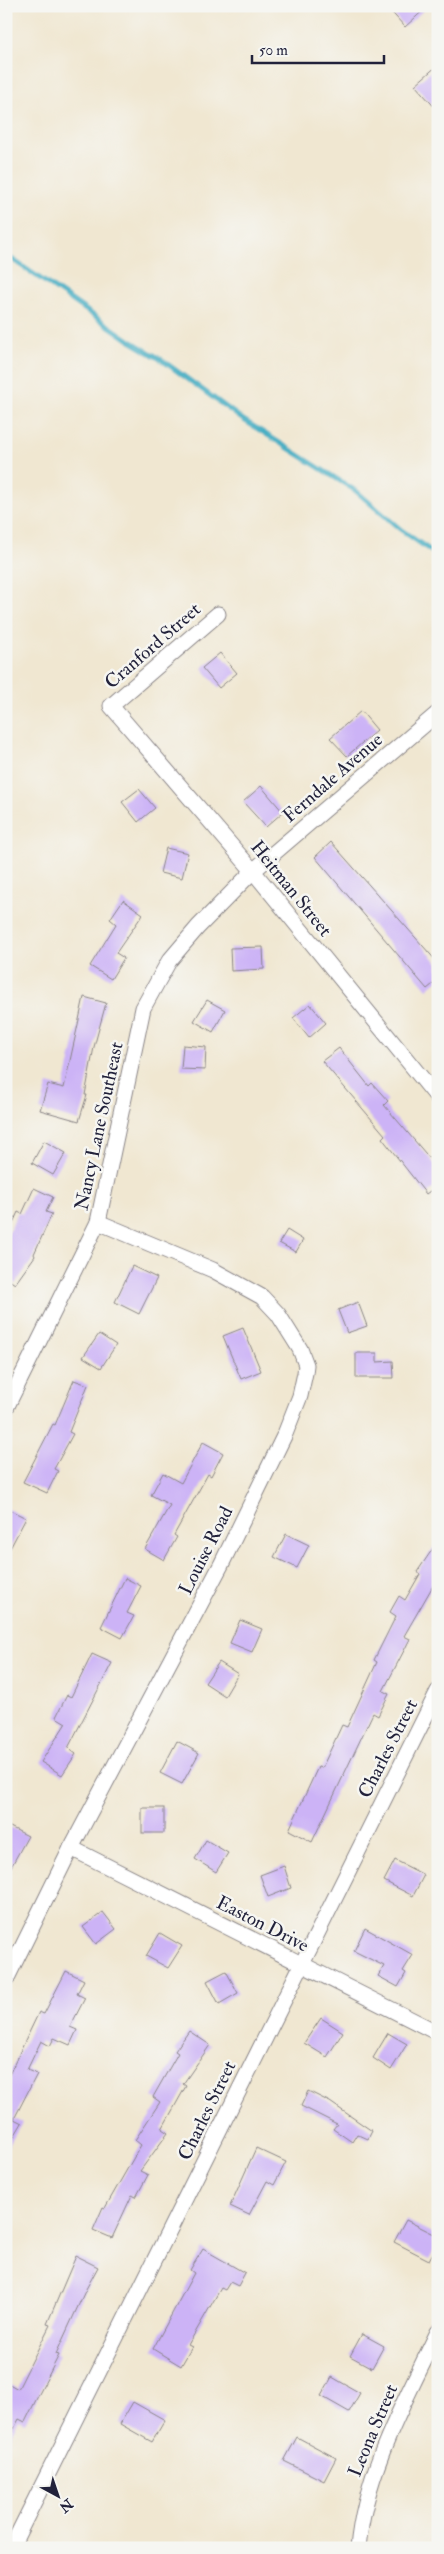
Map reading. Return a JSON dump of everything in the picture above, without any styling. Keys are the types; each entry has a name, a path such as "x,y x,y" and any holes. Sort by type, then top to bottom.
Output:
{"street":[{"name":"Cranford Street","path":"112,706 218,614"},
{"name":"Heitman Street","path":"112,706 253,871 438,1098"},
{"name":"Ferndale Avenue","path":"253,871 438,713"},
{"name":"Nancy Lane Southeast","path":"6,1408 98,1222 143,1008 169,961 198,927 253,871"},
{"name":"Louise Road","path":"6,1980 71,1848 221,1565 284,1434 300,1396 306,1365 300,1349 278,1314 262,1296 213,1270 98,1222"},
{"name":"Charles Street","path":"11,2548 438,1692"},
{"name":"Easton Drive","path":"71,1848 438,2033"},
{"name":"Leona Street","path":"358,2548 368,2491 387,2441 438,2332"}],"building":[{"path":"386,6 428,6 405,27"},
{"path":"438,65 438,111 415,85"},
{"path":"220,653 237,673 219,688 202,668"},
{"path":"361,711 377,730 347,756 330,738"},
{"path":"261,786 283,812 266,827 243,802"},
{"path":"139,789 155,808 138,822 122,802"},
{"path":"331,842 438,963 438,980 427,989 315,857"},
{"path":"166,848 188,853 182,878 160,873"},
{"path":"123,900 143,914 116,953 124,958 111,979 90,966 116,924 110,919"},
{"path":"263,947 264,969 231,971 230,948"},
{"path":"84,997 106,1003 94,1047 85,1095 87,1095 79,1121 40,1110 48,1084 64,1088"},
{"path":"207,1000 225,1010 213,1032 194,1021"},
{"path":"310,1004 326,1023 309,1038 293,1018"},
{"path":"183,1045 206,1047 205,1070 181,1069"},
{"path":"339,1048 369,1086 372,1083 388,1101 384,1105 438,1168 438,1185 426,1194 382,1138 385,1135 322,1061"},
{"path":"44,1141 66,1153 53,1175 32,1163"},
{"path":"34,1188 53,1197 46,1212 52,1214 34,1254 35,1256 15,1284 6,1278 6,1238 18,1212 22,1214"},
{"path":"287,1230 303,1240 296,1252 279,1243"},
{"path":"132,1266 157,1278 139,1314 115,1302"},
{"path":"358,1302 367,1326 347,1333 338,1310"},
{"path":"243,1328 261,1371 241,1379 223,1336"},
{"path":"99,1334 116,1345 101,1368 83,1357"},
{"path":"356,1353 377,1353 377,1362 393,1361 394,1378 356,1378"},
{"path":"74,1380 88,1385 69,1432 73,1434 54,1469 58,1471 47,1493 23,1482 53,1424 55,1425"},
{"path":"203,1442 223,1453 211,1476 208,1474 174,1535 177,1537 164,1560 145,1549 170,1505 151,1495 163,1473 181,1483"},
{"path":"6,1508 26,1518 6,1556"},
{"path":"286,1534 309,1545 297,1568 274,1557"},
{"path":"438,1541 438,1577 404,1636 410,1639 383,1691 389,1694 378,1716 373,1713 312,1842 289,1830 318,1767 322,1768 342,1725 347,1727 377,1662 374,1660 396,1616 390,1612 399,1596 405,1600 420,1574 417,1572"},
{"path":"125,1578 141,1586 127,1613 134,1616 122,1638 101,1627"},
{"path":"240,1620 262,1629 252,1652 230,1643"},
{"path":"92,1654 112,1663 68,1748 76,1754 62,1775 41,1762 66,1723 56,1717 67,1695 71,1697"},
{"path":"219,1662 238,1674 225,1696 205,1683"},
{"path":"177,1741 199,1753 182,1784 160,1773"},
{"path":"142,1808 164,1808 164,1833 142,1833"},
{"path":"6,1825 28,1836 6,1876"},
{"path":"206,1840 228,1853 216,1872 195,1859"},
{"path":"395,1860 424,1875 413,1896 384,1881"},
{"path":"284,1866 291,1888 268,1897 260,1875"},
{"path":"103,1912 116,1929 96,1944 83,1927"},
{"path":"365,1928 413,1955 403,1971 406,1973 398,1987 378,1976 384,1966 354,1951"},
{"path":"160,1933 182,1946 168,1968 146,1956"},
{"path":"66,1971 84,1980 77,1994 85,1998 70,2027 77,2030 70,2045 54,2038 50,2046 41,2041 27,2070 37,2074 14,2119 22,2123 6,2150 6,2081 39,2012 44,2014"},
{"path":"226,1971 238,1993 219,2004 207,1981"},
{"path":"321,2018 343,2032 327,2057 304,2043"},
{"path":"189,2031 210,2045 183,2084 186,2086 162,2129 168,2133 140,2171 148,2175 136,2197 132,2195 112,2238 93,2230 103,2207 105,2208 141,2145 135,2140 160,2102 153,2097 178,2053 175,2051"},
{"path":"388,2033 407,2044 391,2070 373,2058"},
{"path":"308,2091 330,2102 372,2131 368,2139 357,2134 352,2142 333,2129 337,2124 301,2106"},
{"path":"256,2148 286,2162 274,2185 267,2181 249,2215 230,2206"},
{"path":"406,2220 438,2236 438,2244 429,2260 394,2242"},
{"path":"203,2249 245,2273 238,2286 230,2282 225,2290 221,2288 188,2345 192,2347 181,2366 153,2349 194,2273 190,2270"},
{"path":"76,2256 98,2267 56,2354 59,2355 25,2422 19,2419 6,2444 6,2382 18,2389 50,2325 47,2324"},
{"path":"362,2334 384,2346 372,2368 350,2356"},
{"path":"332,2377 360,2393 349,2412 321,2396"},
{"path":"133,2402 165,2420 152,2442 120,2424"},
{"path":"297,2437 336,2458 324,2481 284,2461"}],"waterway":[{"path":"6,255 132,342 162,360 242,419 356,491 400,529 438,556"}]}
